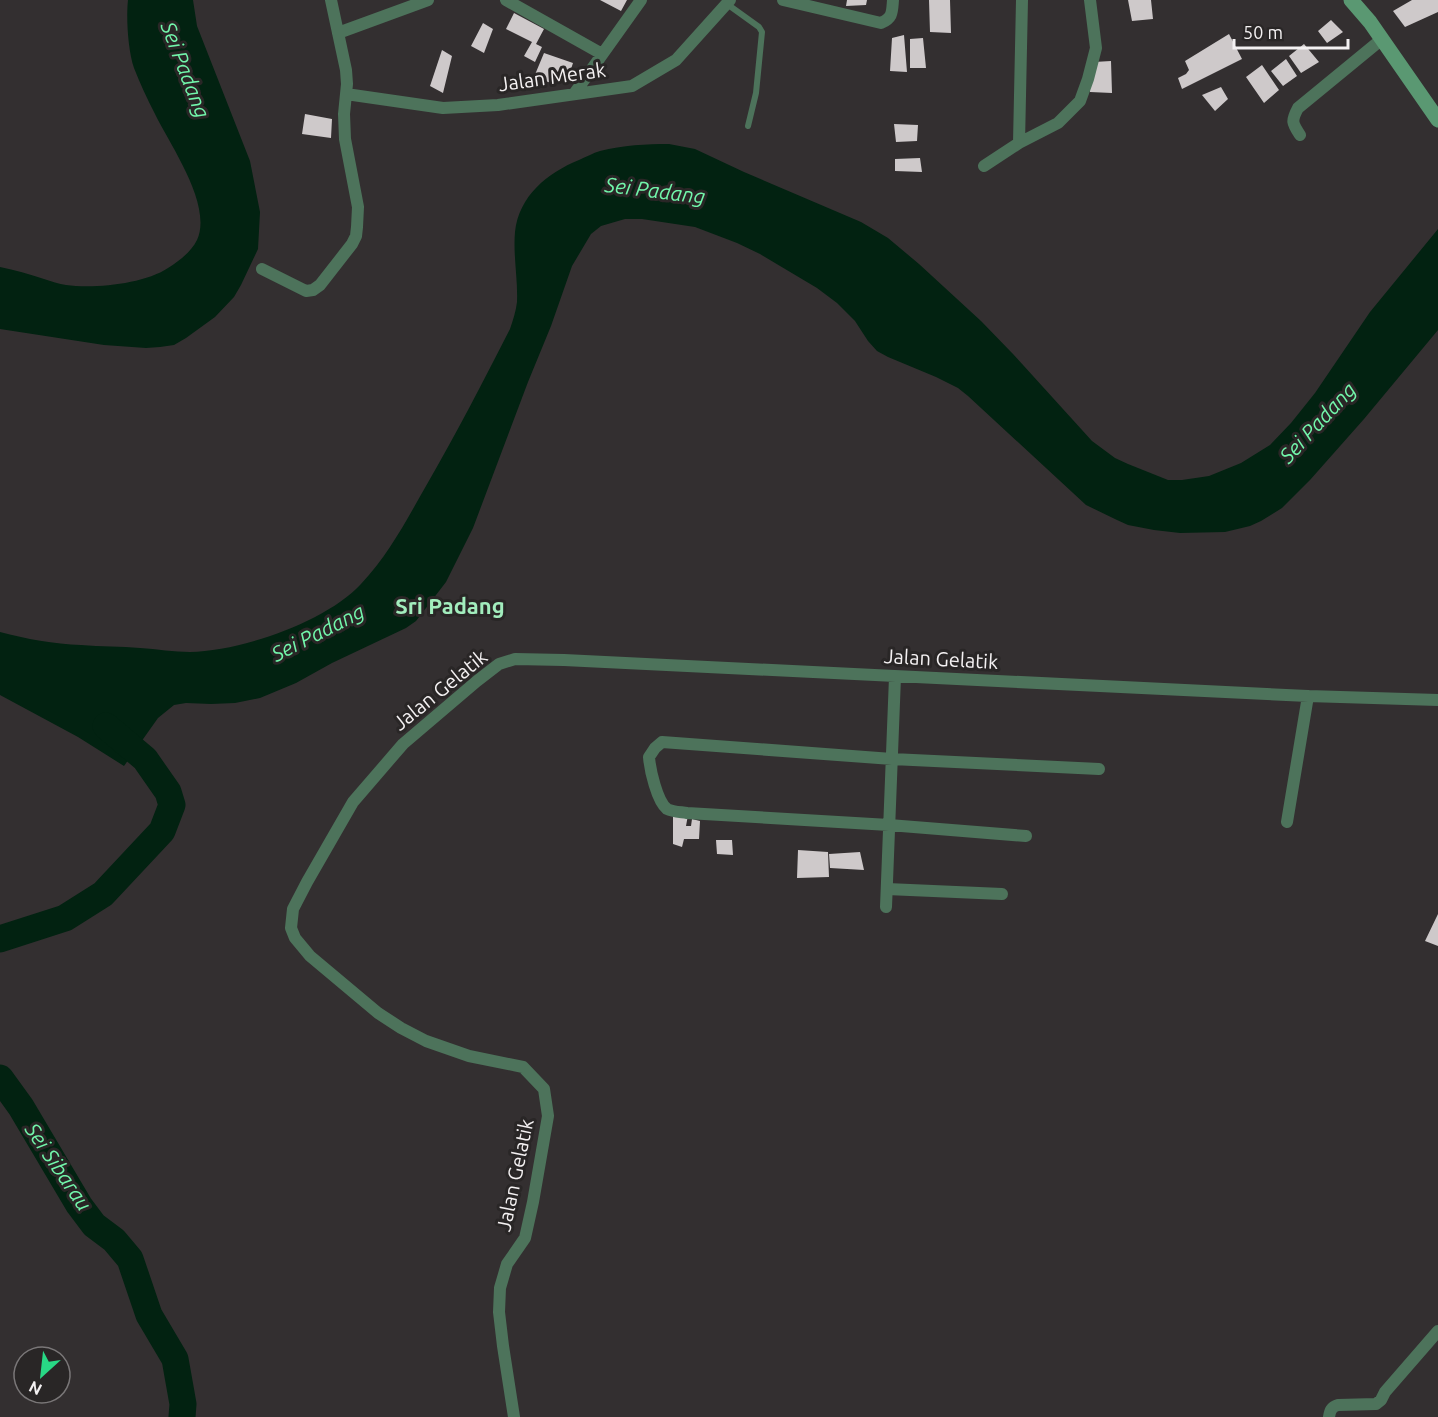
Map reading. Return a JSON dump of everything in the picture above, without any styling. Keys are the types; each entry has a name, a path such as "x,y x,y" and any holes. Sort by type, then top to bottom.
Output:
{"main road":[{"path":"1351,0 1370,22 1438,120"}],"street":[{"path":"262,268 306,291 313,290 320,285 356,236 358,207 345,139 346,70 331,0"},
{"path":"339,33 428,0"},
{"path":"506,0 602,54"},
{"path":"574,94 640,0"},
{"path":"783,0 881,23 889,20 893,0"},
{"path":"1019,143 1022,0"},
{"path":"984,166 1019,143 1058,123 1080,101 1095,48 1090,0"},
{"name":"Jalan Merak","path":"346,93 443,108 498,105 632,86 676,60 729,2"},
{"path":"1300,135 1293,124 1293,117 1298,108 1382,39"},
{"name":"Jalan Gelatik","path":"514,1417 499,1312 500,1288 507,1264 525,1238 533,1202 548,1116 544,1089 523,1067 469,1056 426,1041 401,1028 378,1013 310,956 295,938 291,928 293,909 353,802 403,744 477,681 499,664 515,659 1438,700"},
{"path":"886,907 895,676"},
{"path":"1287,822 1308,696"},
{"path":"1026,836 671,811 665,807 658,793 649,757 662,742 892,759 1099,770"},
{"path":"887,889 1002,894"},
{"path":"1329,1417 1333,1407 1338,1405 1376,1404 1438,1331"}],"lane":[{"path":"729,2 762,32 756,93 748,126"}],"water":[{"name":"Sei Padang","path":"128,0 193,0 197,26 250,161 260,212 258,249 234,297 215,317 174,345 146,348 104,345 0,329 0,267 66,285 118,284 146,278 168,268 184,256 197,240 200,226 195,193 149,103 134,68 128,34"},
{"name":"Sei Padang","path":"669,144 695,149 861,222 888,238 981,321 1092,441 1115,458 1168,480 1209,476 1241,463 1270,445 1315,393 1370,312 1438,229 1438,330 1364,419 1282,508 1250,526 1225,532 1180,533 1154,530 1128,525 1086,505 958,388 877,351 855,321 837,303 817,288 760,254 695,227 642,219 625,219 601,226 591,234 572,266 473,528 446,582 416,621 296,683 260,698 235,703 174,705 158,718 124,766 78,737 0,695 0,632 40,641 71,644 184,652 211,650 282,632 327,611 346,598 371,573 396,537 448,447 510,329 517,302 515,232 522,207 536,187 567,165 597,152 626,146"}],"building":[{"path":"600,0 627,0 621,11"},
{"path":"847,0 867,0 866,5 846,6"},
{"path":"929,0 950,0 951,33 930,32"},
{"path":"1128,0 1151,0 1153,19 1132,21"},
{"path":"1412,0 1438,0 1438,12 1405,27 1393,11"},
{"path":"514,13 544,29 536,44 542,47 535,62 524,56 532,42 506,29"},
{"path":"1331,20 1343,32 1327,43 1318,31"},
{"path":"483,23 493,29 484,53 471,46"},
{"path":"1229,34 1242,59 1182,89 1178,78 1189,70 1185,61"},
{"path":"904,35 907,72 890,71 892,38"},
{"path":"923,38 926,68 910,68 910,39"},
{"path":"1304,44 1319,62 1301,73 1289,56"},
{"path":"442,50 452,56 443,93 430,86"},
{"path":"544,53 573,63 567,81 554,84 534,77"},
{"path":"1286,59 1297,76 1283,86 1271,71"},
{"path":"1111,61 1112,93 1090,92 1094,62"},
{"path":"1262,65 1279,90 1264,103 1246,77"},
{"path":"1221,87 1228,99 1215,111 1202,95"},
{"path":"305,114 332,119 331,138 302,134"},
{"path":"894,124 918,125 917,141 896,142"},
{"path":"920,158 922,172 895,171 895,159"},
{"path":"673,815 688,815 686,826 691,826 692,819 700,821 699,839 684,839 682,847 673,844"},
{"path":"716,840 732,840 733,855 717,854"},
{"path":"798,850 828,852 829,877 797,878"},
{"path":"860,852 864,870 830,868 829,854"},
{"path":"1438,914 1438,946 1425,941"}],"waterway":[{"name":"Sei Sibarau","path":"0,939 65,918 103,894 162,831 172,805 168,792 145,759 106,726"},
{"name":"Sei Sibarau","path":"0,1078 21,1107 79,1205 94,1225 114,1240 130,1259 149,1315 175,1359 183,1404 182,1417"}],"district":[{"name":"Sri Padang","path":"450,606"}]}
